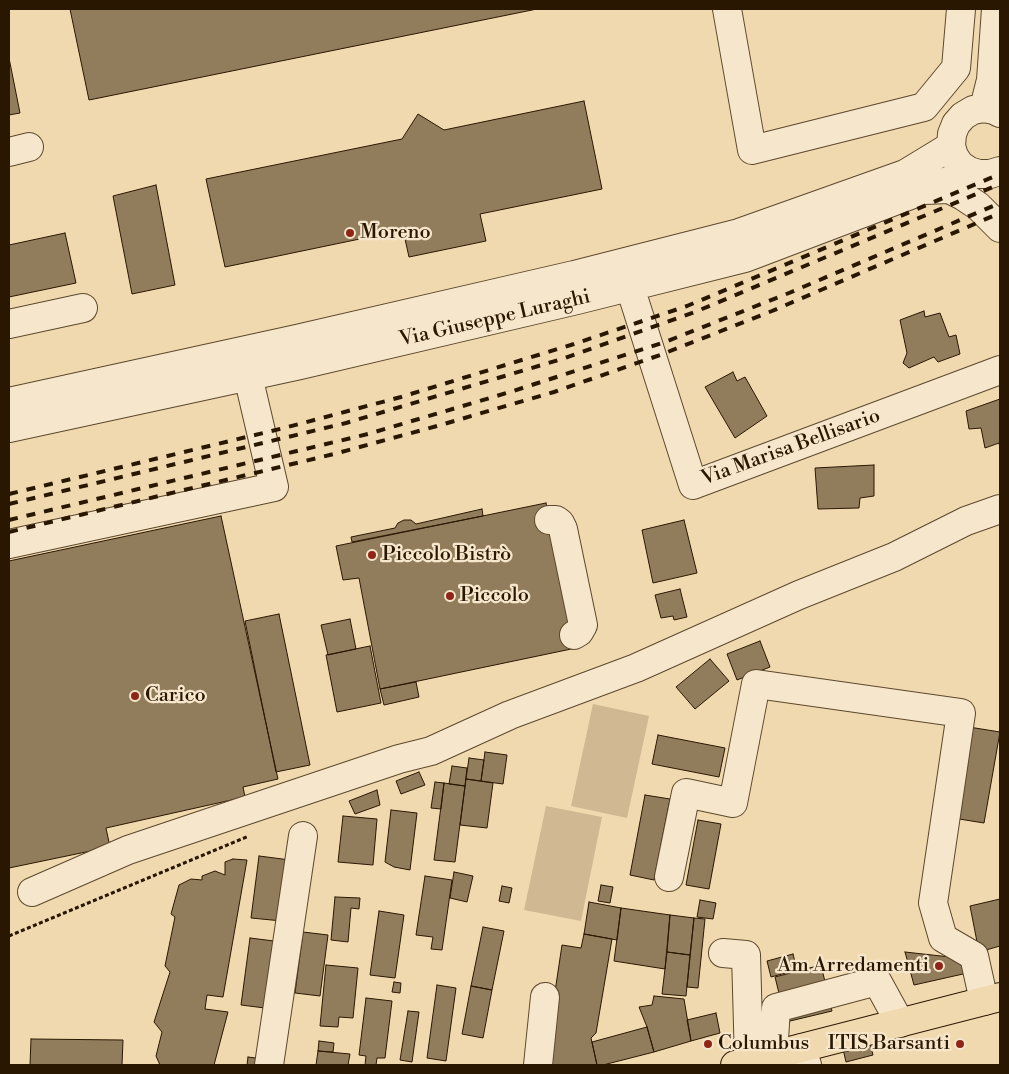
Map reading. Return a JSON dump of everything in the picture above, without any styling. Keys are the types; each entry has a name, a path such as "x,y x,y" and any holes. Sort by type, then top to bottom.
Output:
{"main road":[{"path":"752,1061 804,1056 900,1023 992,999"}],"street":[{"path":"726,9 752,150 924,107 956,68 961,9"},
{"path":"997,13 988,97 995,109 972,110 963,116 956,124 952,134 951,146 954,156 960,165 983,172 1000,221"},
{"name":"Via Giuseppe Luraghi","path":"9,402 306,337 574,275 739,233 905,174 951,146"},
{"name":"Via Giuseppe Luraghi","path":"9,428 248,376 630,287 745,258 924,190 983,172"},
{"path":"924,190 949,189 978,206 1000,228"},
{"name":"Via Marisa Bellisario","path":"630,287 693,485 1000,370"},
{"path":"9,324 82,308"},
{"path":"9,544 274,487 248,376"},
{"path":"32,892 128,850 399,759 431,751 510,715 636,668 800,595 894,557 966,521 1000,509"},
{"path":"549,520 556,520 563,529 583,625 579,632 574,635"},
{"path":"668,877 686,793 733,803 756,684 961,713 933,903 943,938 974,956 992,999"},
{"path":"269,1065 303,836"},
{"path":"723,952 746,955 752,1061"},
{"path":"752,1061 776,1008 877,981 900,1023"},
{"path":"538,1065 545,997"}],"path":[{"path":"9,936 257,833"}],"shaded area":[{"path":"593,704 649,716 627,818 571,806"},
{"path":"546,806 602,817 581,921 524,910"}],"building":[{"path":"70,9 537,9 89,100"},
{"path":"9,58 20,113 9,115"},
{"path":"584,101 602,189 480,214 486,241 409,257 403,230 225,267 206,179 402,139 418,114 444,130"},
{"path":"156,185 175,285 132,294 113,196"},
{"path":"65,233 76,283 9,297 9,245"},
{"path":"924,311 925,317 940,313 949,337 956,335 960,354 938,362 934,357 909,368 903,363 907,353 900,320"},
{"path":"733,372 737,381 745,377 767,416 735,438 705,387"},
{"path":"1000,399 1000,448 999,443 985,448 981,428 969,429 966,411"},
{"path":"874,465 874,496 860,498 859,508 818,509 815,468"},
{"path":"546,503 576,648 380,689 359,578 343,580 336,546"},
{"path":"482,509 483,516 352,542 351,537 395,528 398,523 404,520 411,520 416,524"},
{"name":"Carico","path":"221,516 278,779 243,787 245,797 106,828 110,847 9,868 9,561"},
{"path":"684,520 697,573 653,583 642,530"},
{"path":"680,589 687,617 674,620 673,616 661,618 655,595"},
{"path":"279,614 310,765 276,772 245,621"},
{"path":"350,619 356,649 328,655 321,625"},
{"path":"760,641 770,667 737,680 727,654"},
{"path":"370,646 381,703 337,712 326,655"},
{"path":"710,659 729,681 695,709 676,687"},
{"path":"416,682 419,697 384,705 380,689"},
{"path":"969,727 1000,732 984,823 953,818"},
{"path":"658,735 725,748 719,777 652,764"},
{"path":"485,752 507,755 503,784 481,781"},
{"path":"469,758 484,760 481,781 466,779"},
{"path":"452,766 467,768 465,786 449,784"},
{"path":"419,772 425,785 401,794 396,781"},
{"path":"466,779 493,783 487,828 460,825"},
{"path":"435,782 444,783 441,809 431,808"},
{"path":"444,783 465,786 455,862 434,860"},
{"path":"377,790 380,805 355,814 349,801"},
{"path":"645,795 670,799 654,880 630,875"},
{"path":"391,810 417,813 410,870 394,867 385,862"},
{"path":"343,816 377,819 373,865 338,862"},
{"path":"698,820 721,824 709,889 686,885"},
{"path":"259,856 290,860 282,921 251,918"},
{"path":"233,859 247,860 223,997 207,995 205,1009 228,1012 214,1065 160,1065 156,1056 162,1032 154,1022 170,972 165,966 175,917 171,914 179,885 191,879 202,880 202,876 215,871 225,875 225,862"},
{"path":"454,872 473,876 467,902 450,898"},
{"path":"425,876 452,880 442,950 431,949 433,937 416,935"},
{"path":"601,885 613,887 610,903 598,901"},
{"path":"502,886 512,888 509,903 499,901"},
{"path":"335,897 360,898 359,909 351,908 348,942 331,940"},
{"path":"1000,899 1000,946 979,952 970,906"},
{"path":"700,900 716,903 713,919 697,917"},
{"path":"589,902 621,908 617,940 584,934"},
{"path":"621,908 670,915 665,969 614,961"},
{"path":"379,911 404,915 395,978 370,975"},
{"path":"670,915 694,918 690,955 667,952"},
{"path":"694,918 705,919 698,988 687,987"},
{"path":"483,927 504,931 492,990 471,986"},
{"path":"303,932 328,935 320,996 295,993"},
{"path":"584,934 612,939 596,1033 591,1038 597,1065 544,1065 562,945 581,948"},
{"path":"250,938 282,942 273,1009 241,1005"},
{"path":"667,952 690,955 686,996 662,994"},
{"name":"Am Arredamenti","path":"905,952 968,959 972,972 914,985"},
{"path":"793,954 797,970 771,977 767,961"},
{"path":"326,965 358,968 353,1018 339,1017 338,1027 320,1026"},
{"path":"821,965 832,1011 786,1022 775,977"},
{"path":"394,982 401,983 400,993 392,992"},
{"path":"437,985 456,988 446,1061 427,1058"},
{"path":"471,986 492,990 483,1038 462,1034"},
{"path":"654,996 684,999 691,1041 654,1052 639,1007 652,1005"},
{"path":"366,998 392,1001 385,1058 377,1058 376,1065 365,1065 366,1056 359,1055"},
{"path":"408,1011 419,1012 412,1062 400,1060"},
{"path":"716,1013 720,1033 691,1041 687,1020"},
{"path":"647,1027 654,1052 597,1065 592,1042"},
{"path":"31,1039 123,1040 122,1065 30,1065"},
{"path":"319,1041 334,1043 333,1052 318,1051"},
{"path":"870,1043 873,1055 846,1062 843,1049"},
{"path":"318,1051 350,1054 348,1065 316,1065"},
{"path":"248,1057 263,1059 262,1065 247,1065"}],"railway":[{"path":"9,494 284,428 401,397 574,344 687,306 1000,174"},
{"path":"9,504 346,423 562,359 695,312 1000,184"},
{"path":"9,520 368,434 510,392 665,342 789,293 1000,203"},
{"path":"9,532 334,454 554,392 660,355 772,311 1000,213"}],"place":[{"name":"Moreno","path":"350,233"},
{"name":"Piccolo Bistrò","path":"372,555"},
{"name":"Piccolo","path":"450,596"},
{"name":"Carico","path":"135,696"},
{"name":"Am Arredamenti","path":"939,966"},
{"name":"Columbus","path":"708,1044"},
{"name":"ITIS Barsanti","path":"960,1044"}]}
